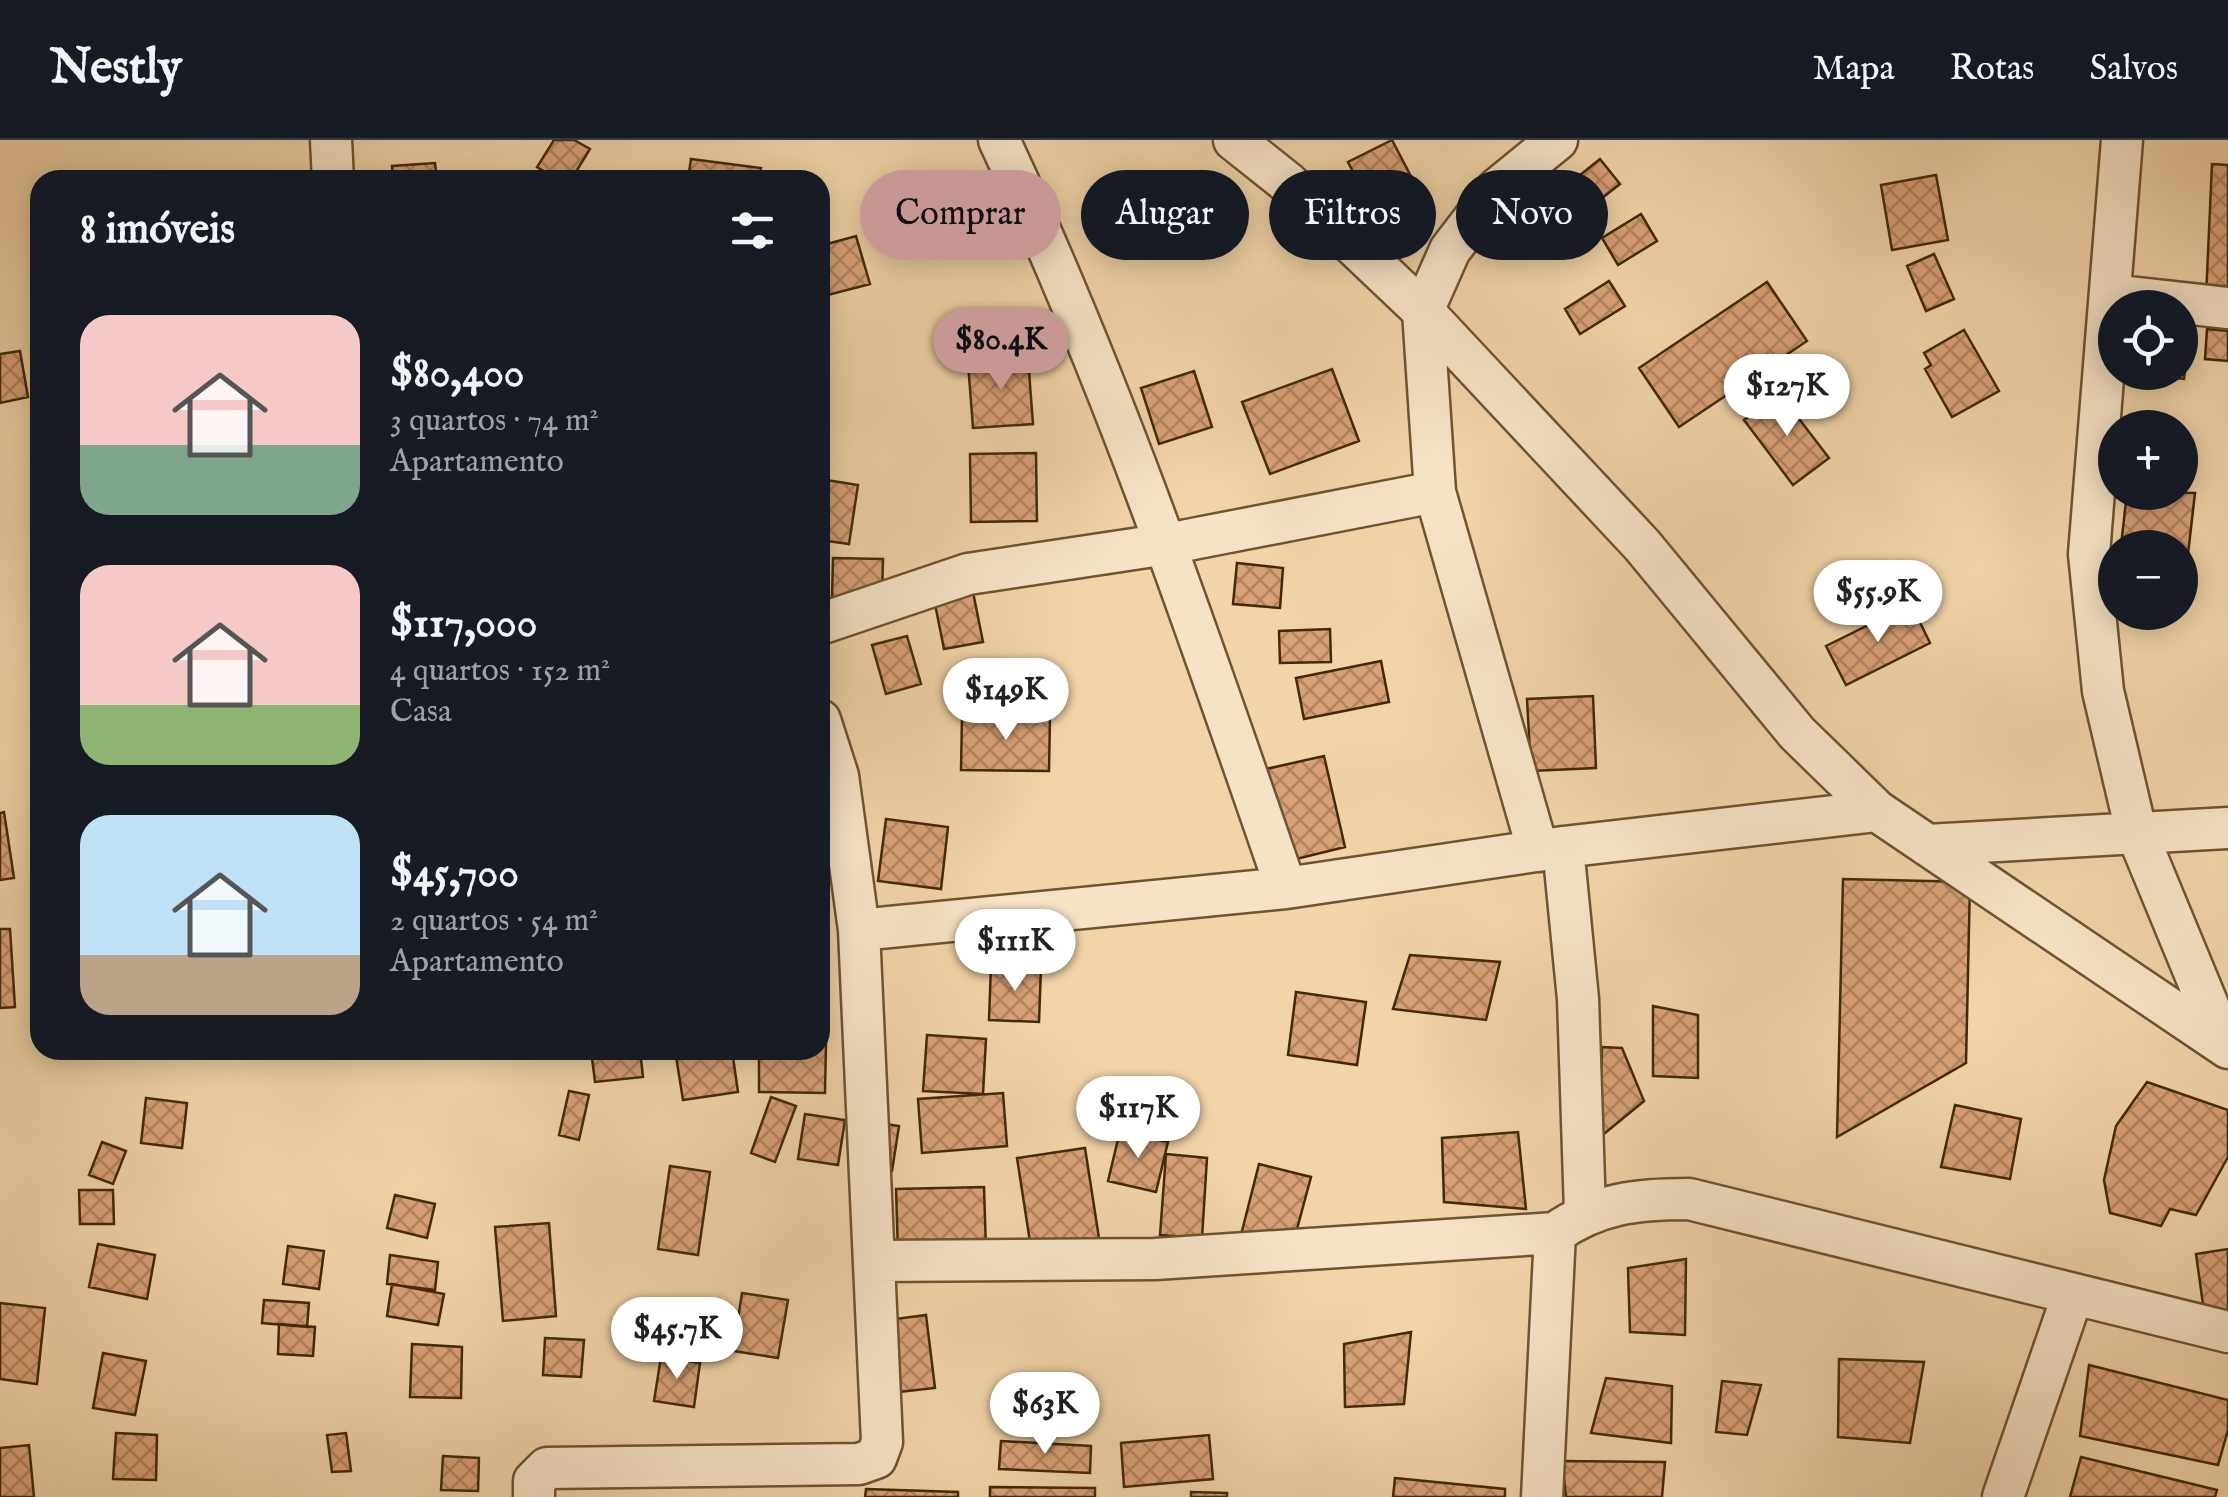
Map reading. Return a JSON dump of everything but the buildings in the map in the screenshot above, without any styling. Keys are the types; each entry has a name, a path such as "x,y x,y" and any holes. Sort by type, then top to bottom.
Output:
{"street":[{"path":"331,140 332,170"},
{"path":"1000,140 1041,228 1167,544 1286,888"},
{"path":"1234,140 1272,170"},
{"path":"1289,170 1291,140"},
{"path":"1542,1497 1570,1223 1578,999 1550,849 1436,492 1423,311 1450,250 1497,189 1557,140"},
{"path":"2110,290 2122,140"},
{"path":"1369,260 1423,311 1642,545 1797,733 1877,811 2226,1046"},
{"path":"2198,305 2228,308"},
{"path":"2102,390 2089,554 2104,692 2136,831 2226,1046"},
{"path":"830,621 968,574 1167,544 1436,492"},
{"path":"534,1497 534,1481 547,1468 859,1464 876,1458 882,1442 878,1261 859,930 838,776 830,751"},
{"path":"859,930 1286,888 1550,849 1877,811"},
{"path":"1927,845 2228,828"},
{"path":"878,1261 1155,1259 1570,1223 1632,1200 1688,1199 2228,1332"},
{"path":"2004,1497 2073,1294"}]}
